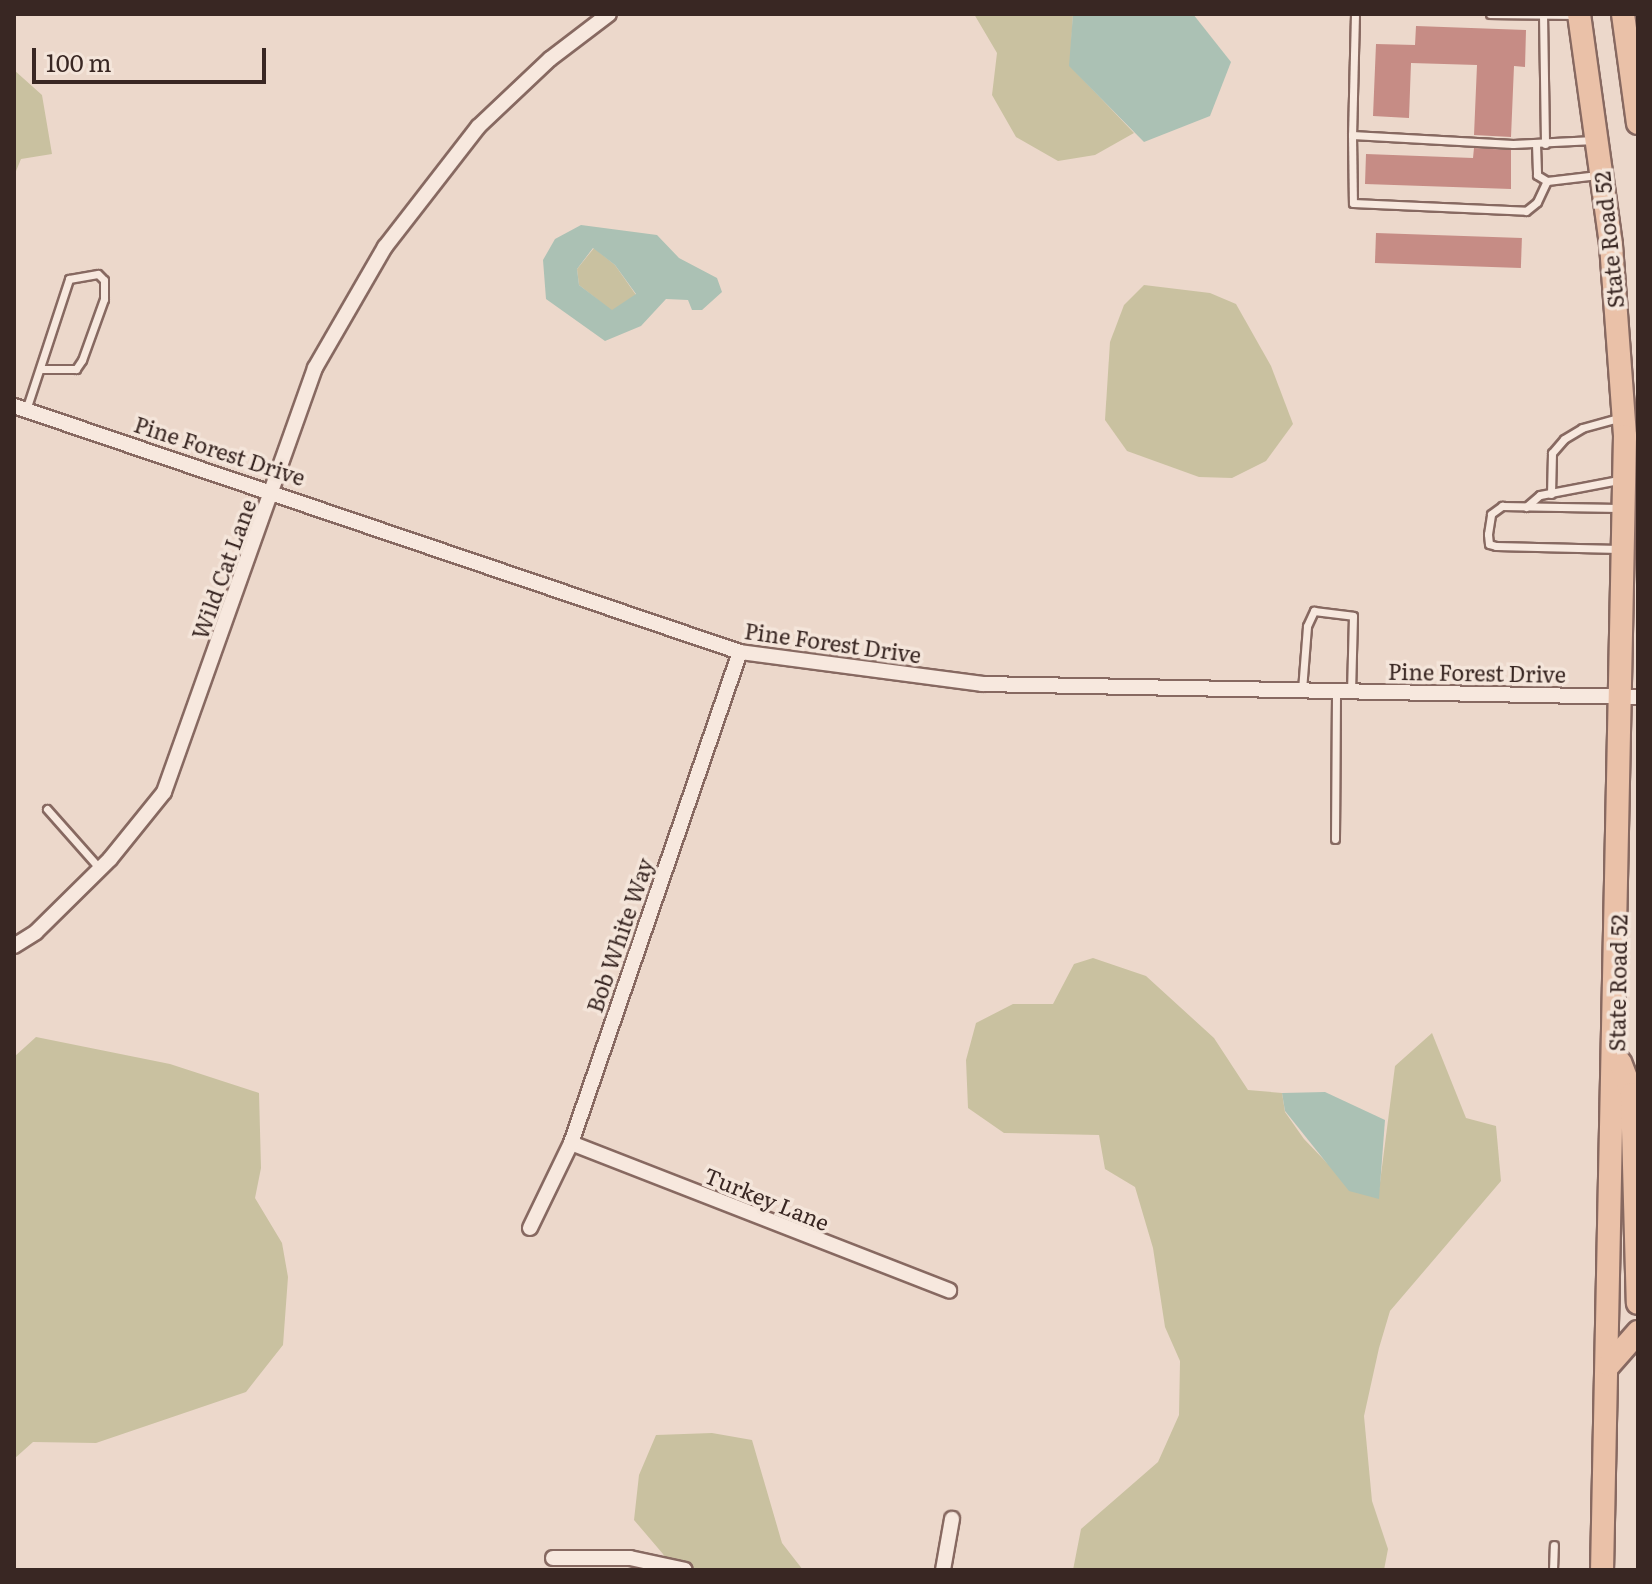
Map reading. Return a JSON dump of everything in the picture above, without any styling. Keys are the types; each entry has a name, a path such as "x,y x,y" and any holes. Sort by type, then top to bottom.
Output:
{"main road":[{"name":"State Road 52","path":"1579,14 1601,175 1624,417 1630,696 1615,1054 1602,1570"},
{"path":"1623,14 1634,69 1638,123"},
{"path":"1615,1054 1632,1094 1638,1303"},
{"path":"1609,1365 1638,1332"}],"street":[{"name":"Wild Cat Lane","path":"14,946 36,932 100,869 164,792 275,491 315,368 428,185 486,119 609,14"},
{"name":"Pine Forest Drive","path":"20,408 275,491 740,652 982,684 1630,696"},
{"name":"Bob White Way","path":"530,1228 571,1143 740,652"},
{"name":"Turkey Lane","path":"571,1143 949,1290"},
{"path":"943,1570 952,1519"},
{"path":"553,1558 630,1558 685,1570"}],"lane":[{"path":"1355,14 1353,203 1526,211 1537,202 1547,181"},
{"path":"1492,14 1579,14"},
{"path":"1544,15 1537,175 1547,181 1601,175"},
{"path":"1352,135 1540,144 1596,139"},
{"path":"20,408 41,369 69,279 98,274 104,280 104,299 82,360 76,369 41,369"},
{"path":"1551,494 1552,453 1564,439 1582,428 1624,417"},
{"path":"1526,507 1551,494 1625,480"},
{"path":"1625,549 1489,544 1489,522 1495,509 1626,508"},
{"path":"1302,690 1307,626 1314,611 1353,616 1343,691 1335,839"},
{"path":"47,809 100,869"},
{"path":"1553,1570 1554,1545"}],"shaded area":[{"path":"974,14 1073,14 1070,66 1134,133 1095,155 1058,161 1016,137 992,95 997,53"},
{"path":"1073,14 1193,14 1231,62 1210,116 1144,142 1069,66"},
{"path":"14,70 42,95 52,154 21,159 14,176"},
{"path":"581,225 657,235 679,258 717,278 722,292 702,310 692,310 688,300 666,299 641,326 605,341 546,299 543,260 555,239","holes":["593,248 615,265 636,294 612,310 579,285 577,269"]},
{"path":"594,248 615,265 636,295 612,311 579,285 577,269"},
{"path":"1144,285 1210,293 1236,304 1271,366 1293,424 1266,461 1232,478 1199,477 1127,451 1105,420 1110,342 1124,305"},
{"path":"1093,958 1146,976 1214,1038 1248,1090 1282,1093 1285,1112 1304,1139 1327,1163 1378,1198 1395,1066 1432,1033 1466,1118 1496,1126 1501,1181 1390,1311 1379,1348 1364,1416 1372,1501 1388,1549 1384,1570 1073,1570 1081,1529 1158,1462 1179,1415 1180,1361 1165,1327 1153,1248 1135,1187 1105,1169 1099,1135 1004,1133 968,1108 966,1060 976,1023 1013,1004 1053,1004 1074,964"},
{"path":"36,1037 170,1064 259,1093 261,1168 255,1198 282,1243 288,1277 283,1345 246,1392 96,1443 33,1442 14,1459 14,1057"},
{"path":"1325,1092 1385,1120 1379,1199 1349,1191 1285,1111 1282,1093"},
{"path":"712,1433 752,1440 782,1543 803,1570 670,1570 663,1554 634,1520 639,1475 656,1435"}],"building":[{"path":"1416,26 1526,30 1525,67 1514,66 1511,137 1474,135 1477,65 1411,63 1409,118 1373,116 1376,44 1415,45"},
{"path":"1474,148 1511,150 1511,189 1365,184 1366,154 1473,158"},
{"path":"1376,233 1522,238 1521,268 1375,263"}]}
